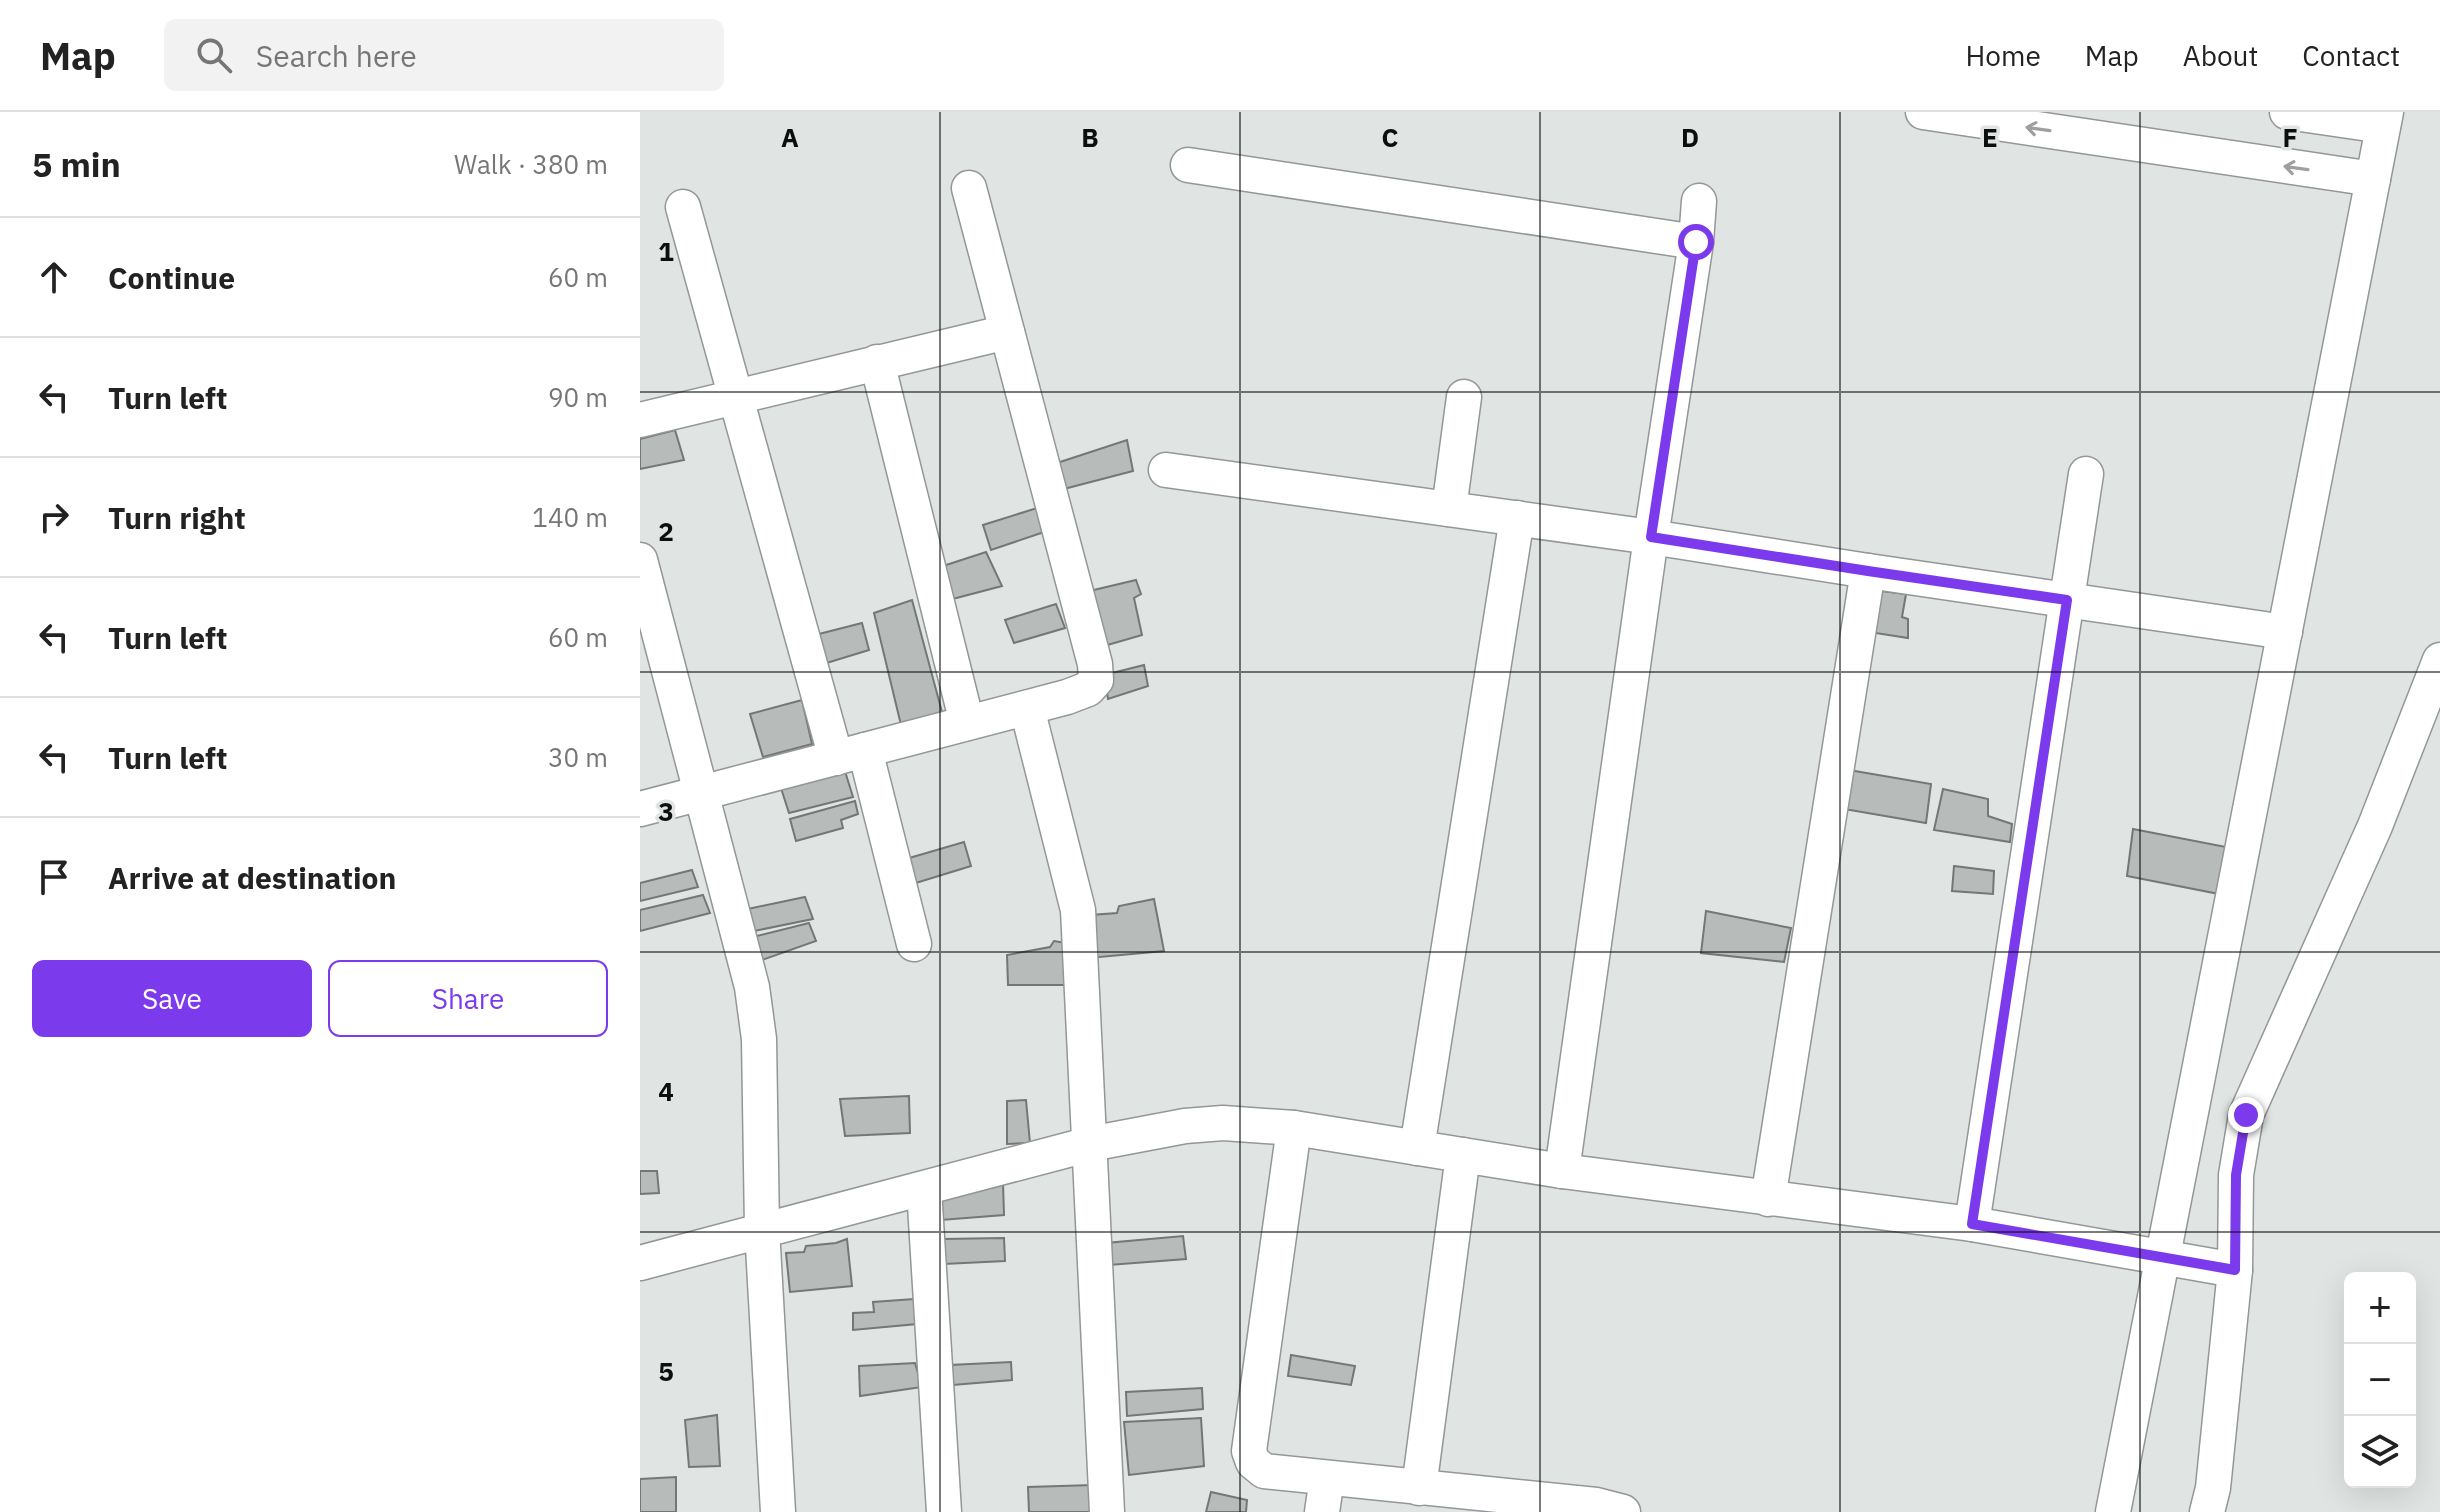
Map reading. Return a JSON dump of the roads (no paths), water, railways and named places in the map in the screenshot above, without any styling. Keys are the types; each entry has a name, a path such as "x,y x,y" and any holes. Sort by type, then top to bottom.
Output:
{"street":[{"path":"1923,112 2373,179"},
{"path":"2113,1512 2385,119 2287,112"},
{"path":"1188,165 1696,242"},
{"path":"640,809 1067,697 1088,689 1096,680 969,188"},
{"path":"1562,1171 1651,537 1696,242 1699,201"},
{"path":"683,207 735,395 914,944"},
{"path":"640,420 1007,332"},
{"path":"877,362 967,723"},
{"path":"1449,509 1464,397"},
{"path":"1166,470 1651,537 2285,632"},
{"path":"1972,1224 2086,474"},
{"path":"1417,1148 1517,518"},
{"path":"640,560 752,987 758,1026 762,1229 778,1512"},
{"path":"1768,1199 1868,571"},
{"path":"2207,1512 2213,1488 2235,1270 2236,1175 2246,1115 2375,826 2440,660"},
{"path":"1027,708 1078,910 1107,1512"},
{"path":"640,1263 1090,1144 1185,1126 1223,1123 1294,1128 1562,1171 1972,1224 2235,1270"},
{"path":"1294,1128 1249,1451 1253,1462 1264,1471 1419,1488 1469,1502 1604,1510"},
{"path":"1419,1488 1463,1155"},
{"path":"924,1189 944,1512"},
{"path":"1322,1512 1327,1478"}]}
